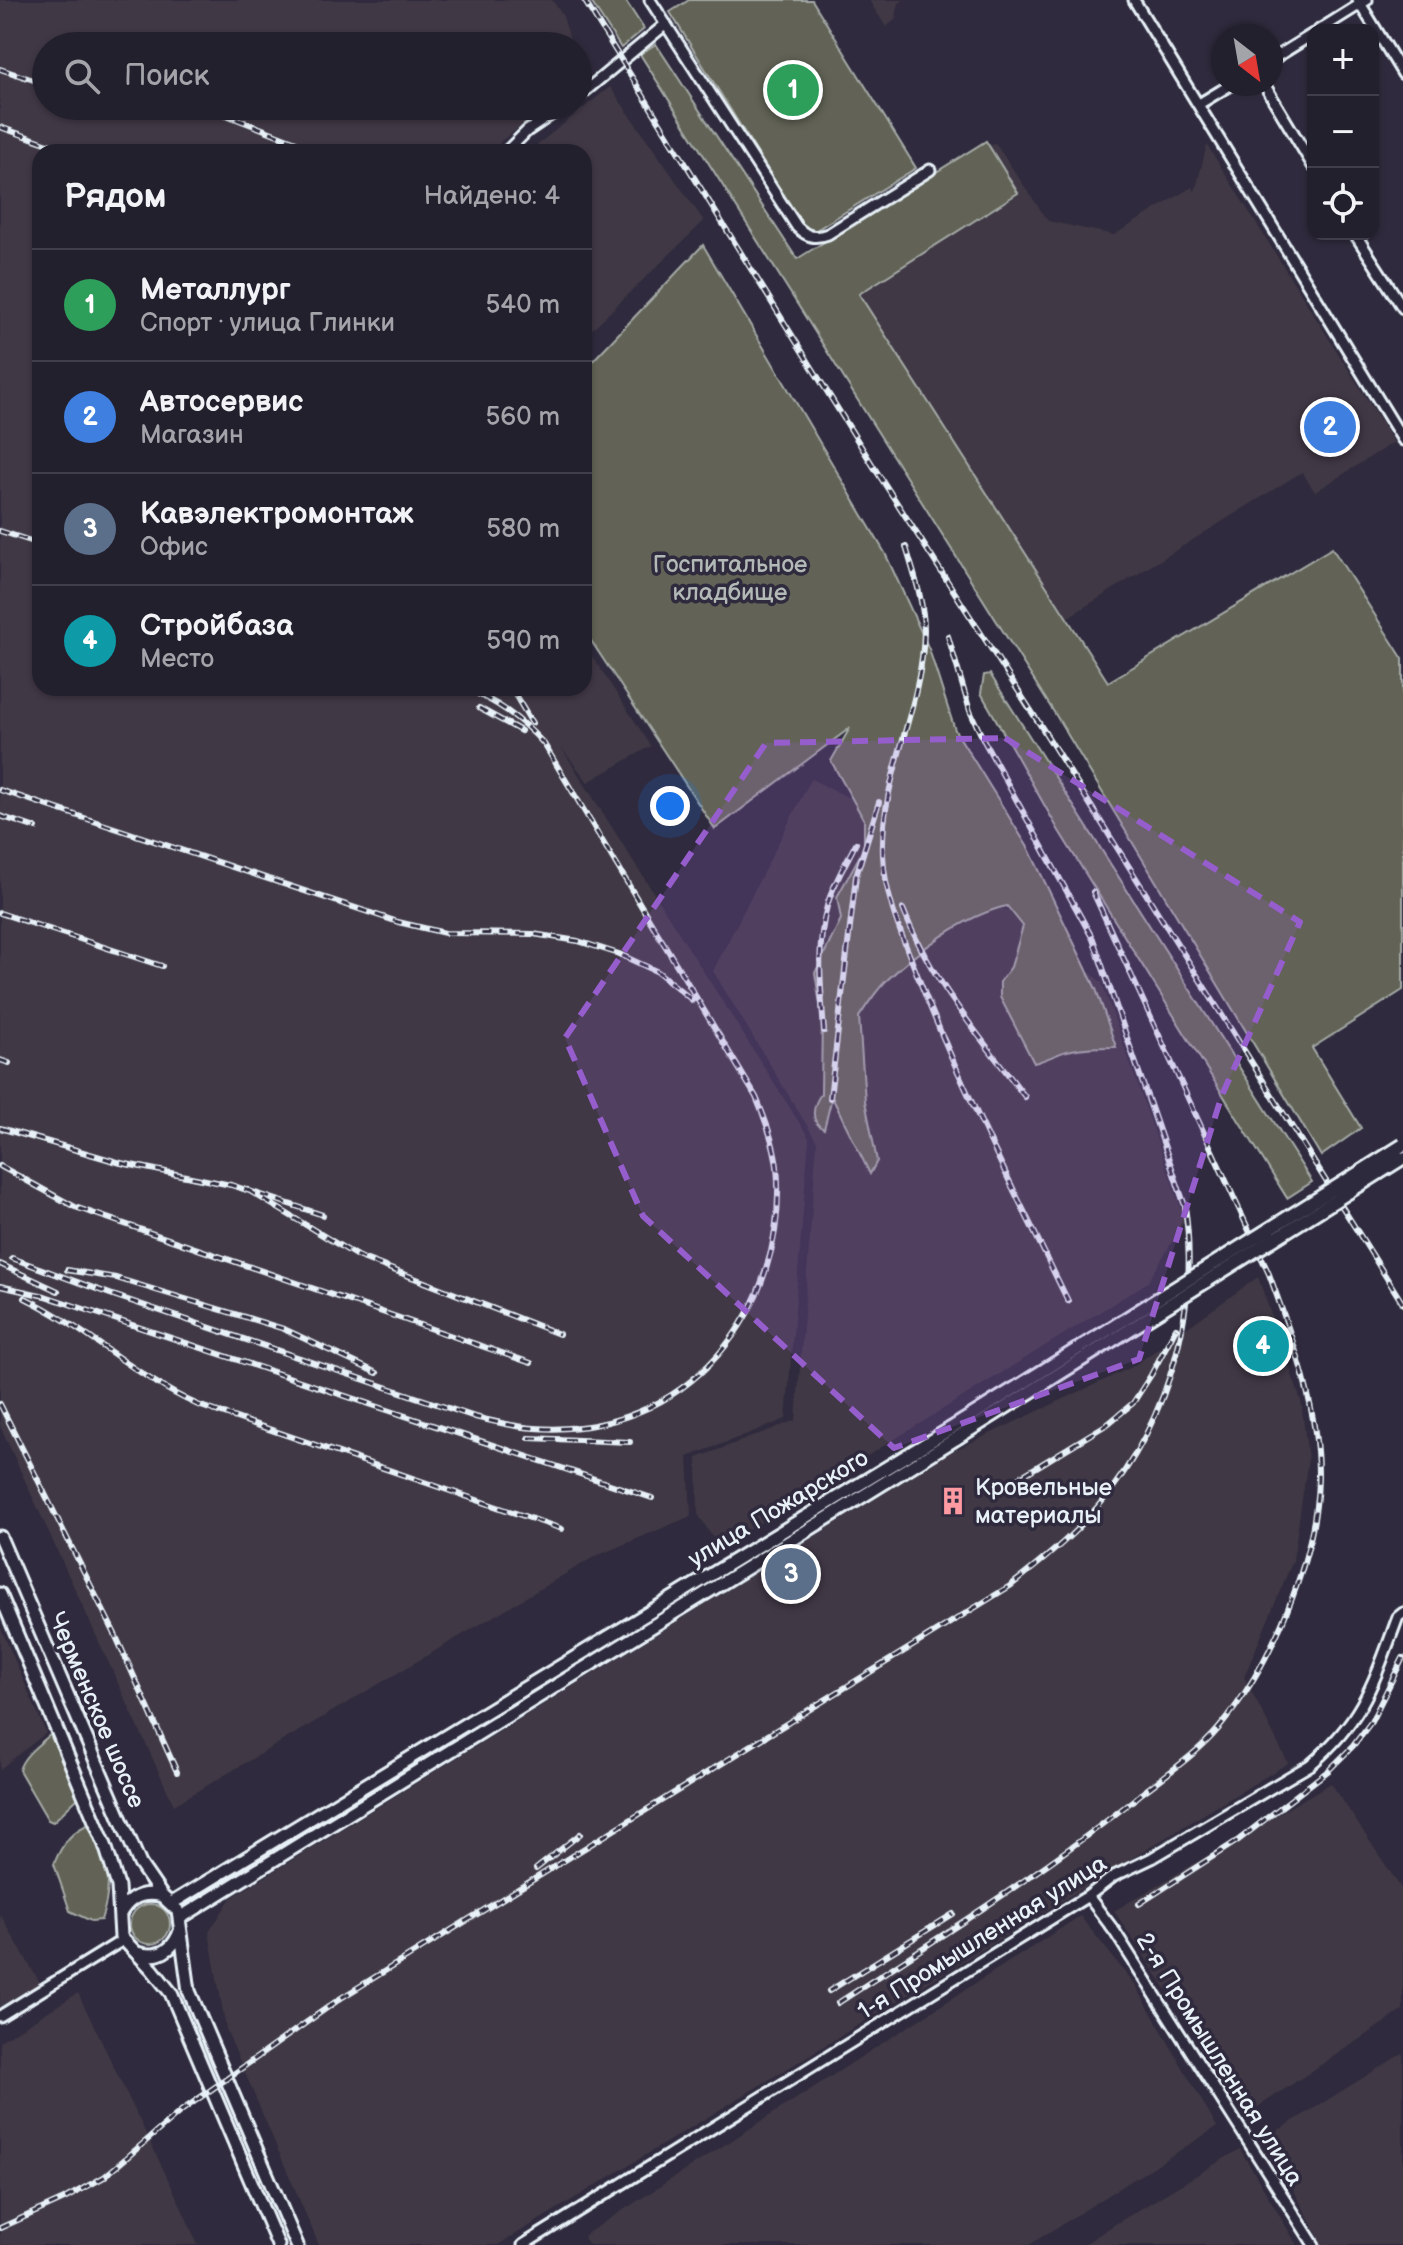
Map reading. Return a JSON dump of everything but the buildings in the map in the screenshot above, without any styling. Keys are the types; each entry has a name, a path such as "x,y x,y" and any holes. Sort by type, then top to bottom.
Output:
{"main road":[{"name":"улица Пожарского","path":"180,1922 1403,1145"},
{"name":"улица Пожарского","path":"167,1899 953,1433 1403,1158"},
{"name":"Черменское шоссе","path":"0,1537 127,1837 140,1864 180,1922 189,1991 297,2245"},
{"name":"Черменское шоссе","path":"0,1594 105,1845 118,1886 119,1929 127,1945"},
{"path":"120,1914 129,1901 139,1895 148,1893 167,1899"},
{"path":"127,1945 147,1956 164,1952 176,1942 180,1922"},
{"path":"127,1945 171,1993 278,2245"}],"street":[{"path":"650,0 804,235 820,237 828,234 930,170"},
{"path":"1134,0 1403,440"},
{"path":"1328,24 1362,1 1403,74"},
{"path":"592,85 666,24"},
{"path":"1283,53 1307,38"},
{"path":"1199,104 1212,96"},
{"path":"1271,96 1307,156"},
{"path":"514,144 543,120"},
{"path":"1359,240 1403,308"},
{"name":"1-я Промышленная улица","path":"523,2245 1088,1896 1114,1876 1152,1858 1310,1765 1332,1747 1367,1697 1398,1617 1403,1613"},
{"name":"2-я Промышленная улица","path":"1088,1896 1115,1932 1314,2245"},
{"path":"0,2016 127,1945"}],"highlighted area":[{"path":"1005,738 1300,922 1222,1095 1139,1359 894,1448 643,1216 565,1038 766,743"}],"shaded area":[{"path":"0,0 552,0 562,14 568,32 32,32 32,120 530,120 499,144 32,144 32,696 592,696 592,656 651,746 588,782 561,747 809,1138 786,1419 688,1457 691,1516 594,1557 174,1805 0,1426"},
{"path":"869,0 904,0 899,3 895,20 886,27"},
{"path":"610,87 704,221 592,329 592,144 538,144 568,120 592,120 592,101"},
{"path":"995,143 1048,221 1114,235 1192,187 1195,192 1207,145 1394,442 1315,492 1302,472 1046,631 805,262"},
{"path":"811,779 873,810 997,907 1028,916 1102,983 1185,1220 1148,1282 719,1548 698,1514 697,1458 796,1420 817,1142 713,971"},
{"path":"1258,1277 1301,1401 1308,1459 1293,1560 1244,1677 1288,1763 498,2245 319,2245 226,2029 209,1932 231,1898 949,1453 1132,1367"},
{"path":"0,1626 46,1733 0,1769"},
{"path":"1331,1783 1403,1891 1403,2010 1249,2113 1114,1911"},
{"path":"0,1914 40,1983 0,2007"},
{"path":"1080,1916 1136,1986 1217,2127 1029,2245 589,2245 583,2236"},
{"path":"78,1993 198,2245 0,2245 0,2041"},
{"path":"1403,2053 1403,2245 1323,2245 1266,2138"},
{"path":"1240,2149 1297,2245 1083,2245 1117,2223"}],"green space":[{"path":"590,0 625,0 644,29 621,48"},
{"path":"689,0 812,0 916,168 808,235 670,12"},
{"path":"656,44 797,259 986,141 1018,193 859,294 1108,682 1332,548 1403,659 1403,990 1312,1048 1361,1128 1321,1156 1057,717 640,54"},
{"name":"Госпитальное кладбище","path":"703,245 885,553 929,649 955,730 1029,849 1096,989 1116,1047 1073,1050 1034,1063 1000,997 1000,982 1011,967 1023,926 1007,906 975,917 926,947 885,982 859,1017 865,1101 877,1161 870,1174 832,1097 824,1129 819,1126 814,1113 821,1094 822,1017 815,973 841,919 837,897 864,848 864,820 831,761 850,728 715,829 592,642 592,362"},
{"path":"990,674 1312,1182 1287,1198 1059,831 981,693 984,675"},
{"path":"50,1735 80,1796 53,1822 48,1820 19,1770 27,1755"},
{"path":"90,1824 104,1860 108,1882 101,1920 91,1921 70,1911 54,1864 77,1830"},
{"path":"150,1904 164,1910 170,1924 164,1938 150,1944 136,1938 130,1924 136,1910"}],"railway":[{"path":"584,0 877,472 1039,723 1403,1304"},
{"path":"0,69 32,79"},
{"path":"239,120 296,142"},
{"path":"0,127 48,144"},
{"path":"0,531 32,541"},
{"path":"906,547 920,599 924,630 917,687 888,798 883,855 887,888 902,935 954,1063 1068,1301"},
{"path":"0,2228 104,2177 181,2111 341,1998 1010,1586 1084,1522 1112,1489 1135,1454 1155,1415 1181,1334 1187,1291 1185,1206 1093,939 984,741 970,711 948,636"},
{"path":"12,1258 475,1417 520,1427 589,1426 638,1412 681,1388 718,1356 746,1316 766,1270 777,1219 777,1166 763,1114 756,1097 544,744 507,711 481,696"},
{"path":"516,696 532,723"},
{"path":"479,708 521,731"},
{"path":"0,790 398,922 445,933 533,934 578,941 619,954 658,972 692,1000"},
{"path":"830,1098 856,876 879,802"},
{"path":"0,816 36,828"},
{"path":"824,1031 821,937 827,906 856,843"},
{"path":"838,2003 1068,1850 1182,1763 1211,1737 1238,1703 1273,1643 1300,1577 1309,1543 1318,1479 1317,1453 1309,1400 1295,1349 1269,1274 1093,892"},
{"path":"903,909 942,984 1025,1097"},
{"path":"0,913 162,966"},
{"path":"0,1060 9,1063"},
{"path":"0,1128 121,1163 231,1185 323,1215"},
{"path":"0,1166 75,1207 531,1363"},
{"path":"248,1190 357,1256 559,1334"},
{"path":"0,1264 58,1291"},
{"path":"67,1270 116,1278 284,1329 377,1373"},
{"path":"0,1286 45,1296 652,1498"},
{"path":"25,1298 69,1323 153,1381 198,1405 562,1529"},
{"path":"994,1493 1109,1423 1133,1403 1176,1328"},
{"path":"0,1404 114,1632 177,1772"},
{"path":"529,1438 630,1442"},
{"path":"1139,1904 1237,1841 1329,1770 1371,1722 1403,1658"},
{"path":"536,1869 580,1834"},
{"path":"829,1991 953,1914"}],"place":[{"name":"Металлург","path":"793,90"},
{"name":"Автосервис","path":"1330,427"},
{"name":"Стройбаза","path":"1263,1346"},
{"name":"Кровельные материалы","path":"953,1501"},
{"name":"Кавэлектромонтаж","path":"791,1574"}]}
